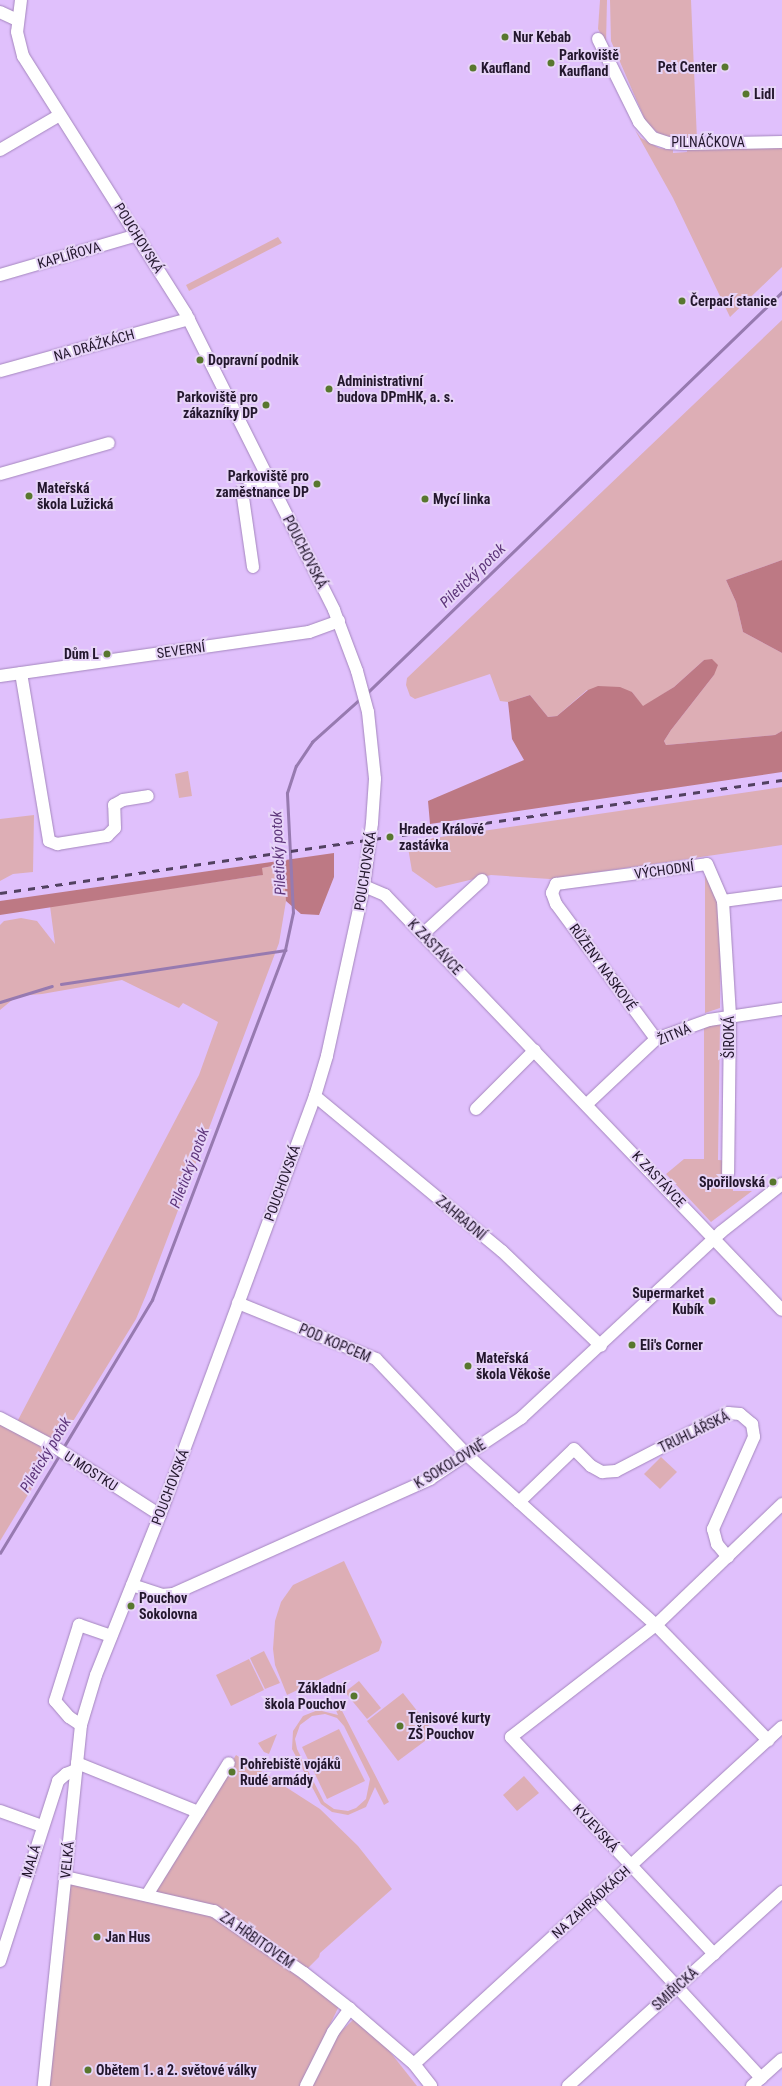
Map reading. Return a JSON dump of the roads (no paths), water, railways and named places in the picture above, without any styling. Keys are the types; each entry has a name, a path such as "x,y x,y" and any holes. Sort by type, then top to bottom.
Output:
{"street":[{"name":"POUCHOVSKÁ","path":"21,0 17,20 17,38 23,56 138,235 189,319 339,621 358,675 368,712 374,764 375,800 364,886 327,1056 315,1096 160,1515 96,1675 81,1725 76,1766"},
{"path":"0,12 17,20"},
{"name":"PILNÁČKOVA","path":"598,39 639,122 653,138 668,143 686,144 782,142"},
{"path":"0,150 60,115"},
{"name":"KAPLÍŘOVA","path":"0,274 138,235"},
{"name":"NA DRÁŽKÁCH","path":"0,371 189,319"},
{"path":"0,474 108,443"},
{"path":"253,567 242,491 268,478"},
{"name":"SEVERNÍ","path":"0,676 309,632 339,621"},
{"path":"21,674 49,841 57,844 107,836 115,828 114,805 123,800 148,796"},
{"name":"VÝCHODNÍ","path":"552,893 556,884 707,864 723,901"},
{"path":"423,934 482,880"},
{"name":"K ZASTÁVCE","path":"364,886 385,895 587,1104 782,1310"},
{"name":"RŮŽENY NASKOVÉ","path":"552,893 556,904 656,1039"},
{"path":"723,901 782,893"},
{"name":"ŠIROKÁ","path":"723,901 730,1017 728,1173"},
{"name":"ŽITNÁ","path":"587,1104 656,1039 709,1020 782,1009"},
{"path":"476,1109 535,1050"},
{"name":"ZAHRADNÍ","path":"315,1096 502,1251 601,1346"},
{"path":"714,1238 782,1184"},
{"name":"K SOKOLOVNĚ","path":"132,1585 162,1595 173,1594 430,1479 521,1418 601,1346 714,1238"},
{"name":"POD KOPCEM","path":"238,1303 376,1359 467,1455"},
{"name":"TRUHLÁŘSKÁ","path":"518,1502 574,1449 591,1466 602,1472 616,1471 728,1413 744,1415 755,1430 739,1470 712,1529 717,1544 728,1557"},
{"name":"U MOSTKU","path":"0,1418 53,1446 160,1515"},
{"path":"467,1455 656,1625 768,1740"},
{"path":"656,1625 782,1504"},
{"path":"81,1725 69,1717 55,1701 79,1625 111,1636"},
{"name":"KYJEVSKÁ","path":"656,1625 511,1738 714,1954"},
{"name":"NA ZAHRÁDKÁCH","path":"414,2064 782,1727"},
{"path":"147,1895 228,1762"},
{"path":"76,1766 198,1812"},
{"name":"MALÁ","path":"0,1961 42,1826 58,1781 76,1766"},
{"name":"VELKÁ","path":"44,2086 76,1766"},
{"path":"0,1811 42,1826"},
{"name":"ZA HŘBITOVEM","path":"65,1877 214,1911 304,1973 350,2009 414,2064 431,2086"},
{"name":"SMIŘICKÁ","path":"568,2086 782,1892"},
{"path":"595,1898 677,1987 756,2082 782,2059"},
{"path":"306,2086 333,2032 350,2009"}],"waterway":[{"name":"Piletický potok","path":"367,693 782,292"},
{"name":"Piletický potok","path":"63,1448 152,1300 285,950 293,913 287,793 296,766 312,742 360,699"},
{"path":"61,984 285,950"},
{"path":"0,1002 52,986"},
{"name":"Piletický potok","path":"0,1553 60,1454"}],"railway":[{"path":"0,893 782,780"}],"place":[{"name":"Nur Kebab","path":"505,37"},
{"name":"Parkoviště Kaufland","path":"551,63"},
{"name":"Pet Center","path":"725,67"},
{"name":"Kaufland","path":"473,68"},
{"name":"Lidl","path":"746,94"},
{"name":"Čerpací stanice","path":"682,301"},
{"name":"Dopravní podnik","path":"200,360"},
{"name":"Administrativní budova DPmHK, a. s.","path":"329,389"},
{"name":"Parkoviště pro zákazníky DP","path":"266,405"},
{"name":"Parkoviště pro zaměstnance DP","path":"317,484"},
{"name":"Mateřská škola Lužická","path":"29,496"},
{"name":"Mycí linka","path":"425,499"},
{"name":"Dům L","path":"107,654"},
{"name":"Hradec Králové zastávka","path":"390,837"},
{"name":"Spořilovská","path":"773,1182"},
{"name":"Supermarket Kubík","path":"712,1301"},
{"name":"Eli's Corner","path":"632,1345"},
{"name":"Mateřská škola Věkoše","path":"468,1366"},
{"name":"Pouchov Sokolovna","path":"131,1606"},
{"name":"Základní škola Pouchov","path":"354,1696"},
{"name":"Tenisové kurty ZŠ Pouchov","path":"400,1726"},
{"name":"Pohřebiště vojáků Rudé armády","path":"232,1772"},
{"name":"Jan Hus","path":"97,1937"},
{"name":"Obětem 1. a 2. světové války","path":"88,2070"}]}
